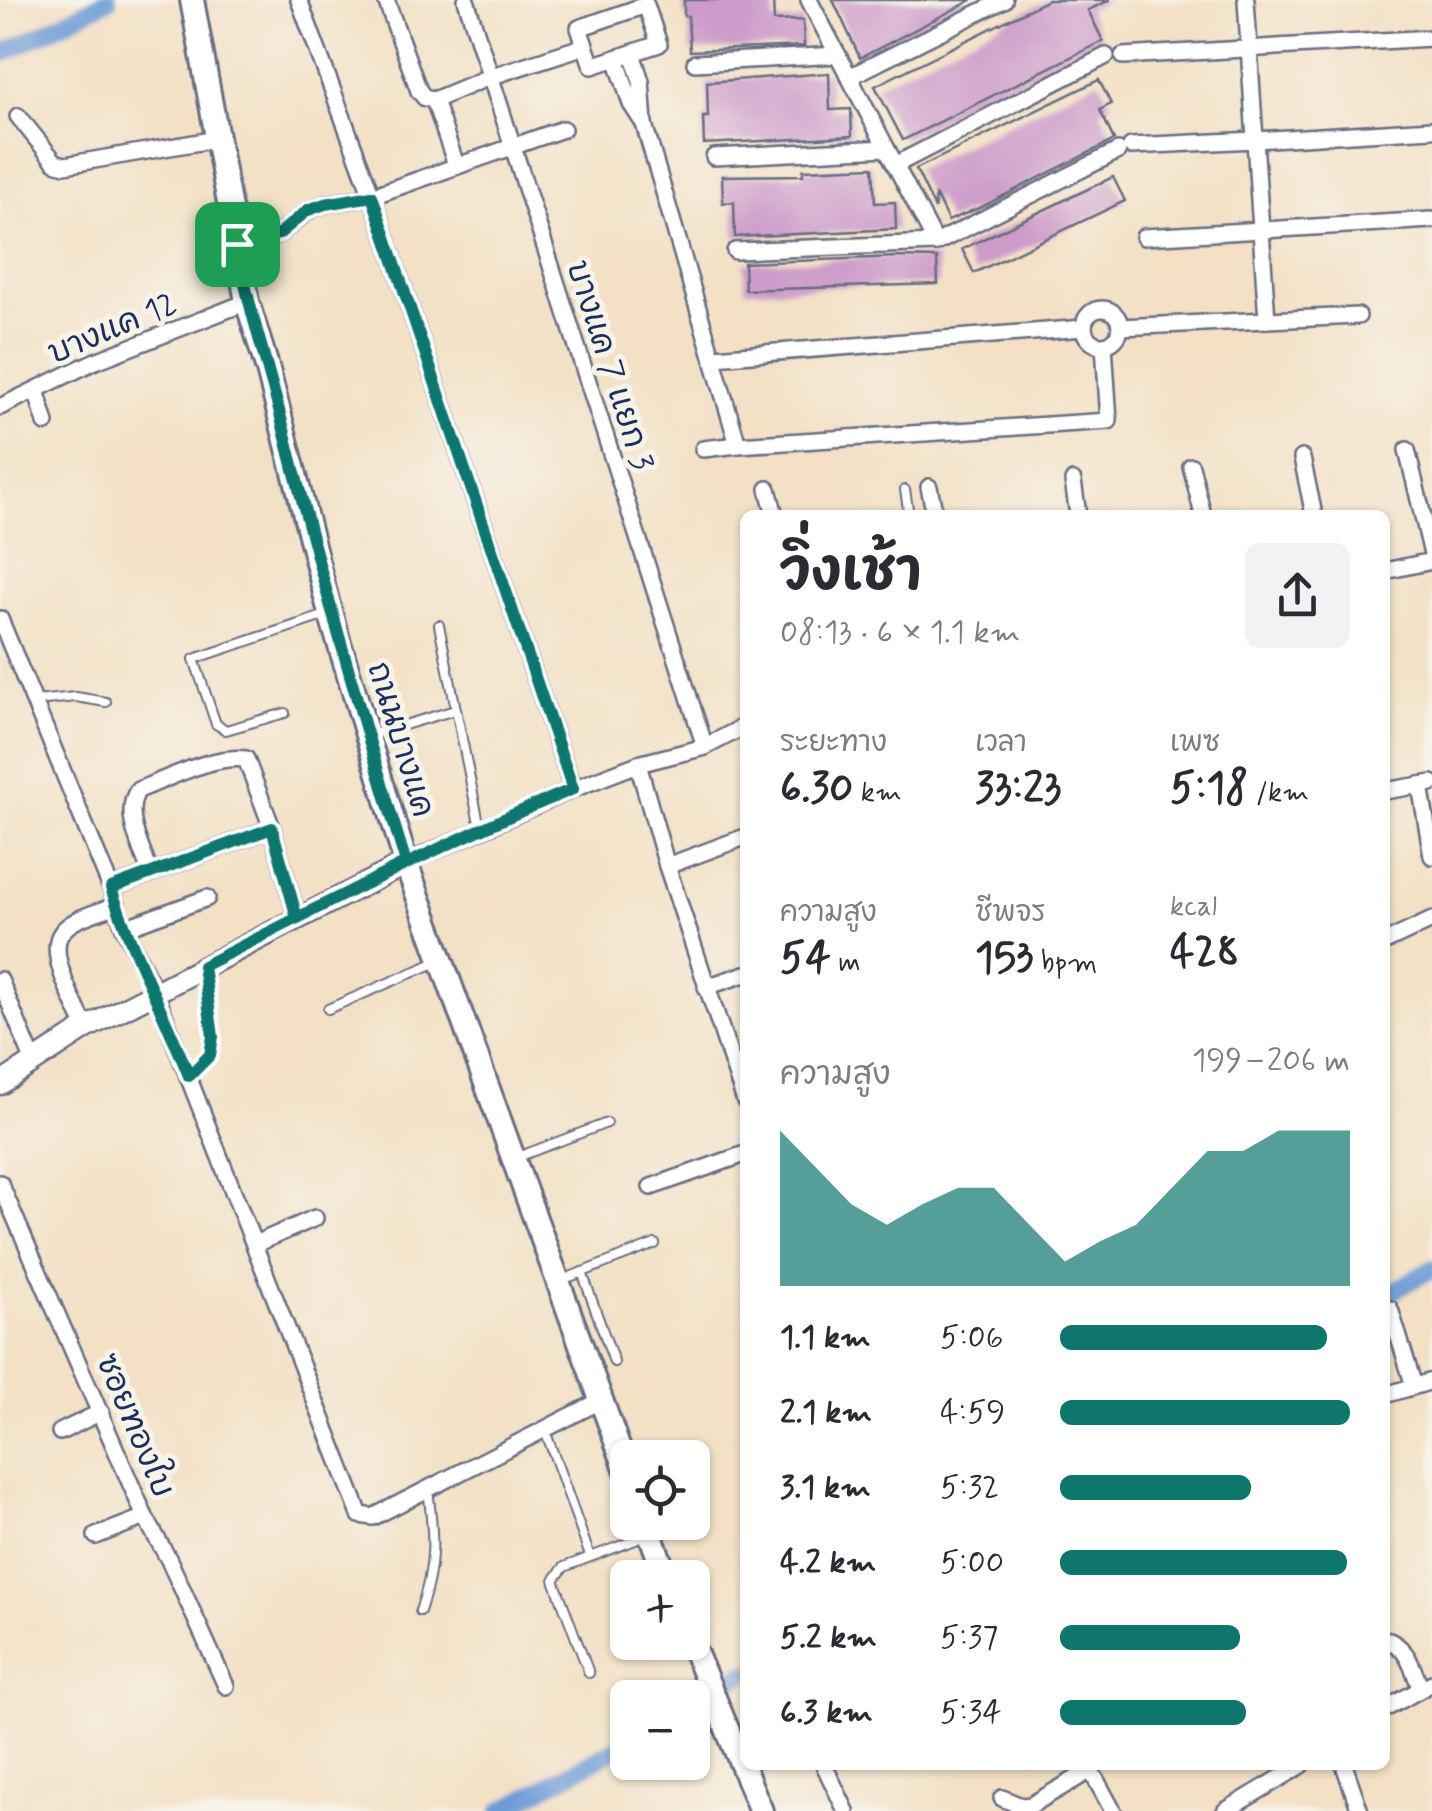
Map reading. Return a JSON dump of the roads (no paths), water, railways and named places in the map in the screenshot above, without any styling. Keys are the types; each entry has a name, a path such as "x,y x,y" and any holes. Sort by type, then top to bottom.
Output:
{"main road":[{"name":"ถนนบางแค","path":"192,0 246,302 268,370 330,613 406,863 615,1440"},
{"path":"698,1660 740,1763"},
{"path":"743,1770 761,1811"}],"street":[{"path":"299,0 372,196 573,789"},
{"path":"386,0 424,98 434,100 490,76 586,46"},
{"name":"บางแค 7 แยก 3","path":"466,0 704,747"},
{"path":"808,0 936,243"},
{"path":"849,77 1004,0"},
{"path":"1246,0 1268,320"},
{"path":"646,3 659,44 592,66 579,28 621,7 646,3"},
{"path":"1123,56 1432,38"},
{"path":"624,55 631,104 644,124 738,446"},
{"path":"695,63 838,55"},
{"path":"895,164 1106,56"},
{"path":"434,100 456,166"},
{"path":"18,116 55,162 65,166 217,138"},
{"path":"735,250 936,243 1125,148 1432,129"},
{"path":"237,244 279,234 308,210 325,204 372,196 562,130"},
{"path":"714,157 886,148"},
{"path":"1144,237 1432,220"},
{"name":"บางแค 12","path":"4,400 246,302"},
{"path":"1084,328 1090,313 1102,309 1112,312 1120,327"},
{"path":"1120,327 1358,316"},
{"path":"1084,328 1093,342 1104,344 1114,341 1120,327"},
{"path":"714,357 1084,328"},
{"path":"702,449 1109,422 1104,344"},
{"path":"36,390 46,423"},
{"path":"1390,569 1432,557 1407,450"},
{"path":"1302,458 1313,510"},
{"path":"1192,466 1201,510"},
{"path":"1072,480 1077,510"},
{"path":"929,487 934,510"},
{"path":"768,489 774,510"},
{"path":"0,619 124,928 189,1076 360,1514 373,1517 600,1401"},
{"path":"0,1084 86,1028 406,863 573,789 638,764 704,747 740,729"},
{"path":"150,874 131,812 138,790 207,765 246,759 272,828 297,918"},
{"path":"638,764 706,987 739,1066"},
{"path":"1390,790 1426,784 1432,856"},
{"path":"111,888 272,828"},
{"path":"666,866 740,839"},
{"path":"124,928 207,898"},
{"path":"86,1028 61,972 59,936 74,922 117,905"},
{"path":"1390,940 1432,920"},
{"path":"706,987 740,976"},
{"path":"0,980 33,1060"},
{"path":"651,1187 740,1156"},
{"name":"ซอยทองใบ","path":"0,1183 145,1517 169,1560 226,1686"},
{"path":"255,1244 314,1218"},
{"path":"1390,1309 1414,1386"},
{"path":"1390,1393 1432,1381"},
{"path":"60,1432 101,1412"},
{"path":"96,1536 145,1517"},
{"path":"1390,1640 1406,1653 1426,1685 1390,1707"},
{"path":"826,1770 846,1811"},
{"path":"1002,1798 1020,1806 1031,1805 1087,1770"},
{"path":"1091,1770 1113,1811"},
{"path":"1225,1811 1294,1770"},
{"path":"1346,1770 1360,1811"}],"lane":[{"path":"905,490 908,510"},
{"path":"284,713 226,730 216,724 194,659 330,613"},
{"path":"439,624 480,828"},
{"path":"35,701 76,697 106,702"},
{"path":"367,736 455,710"},
{"path":"328,1009 441,960"},
{"path":"189,1076 210,1055 213,1036 203,966"},
{"path":"513,1159 606,1123"},
{"path":"558,1282 655,1244"},
{"path":"582,1272 614,1362"},
{"path":"544,1430 590,1556"},
{"path":"420,1611 433,1576 428,1489"},
{"path":"589,1674 554,1580 564,1567 624,1540"}],"waterway":[{"path":"0,55 108,0"},
{"path":"1390,1293 1432,1269"},
{"path":"710,1693 740,1676"},
{"path":"501,1811 610,1752"}]}
